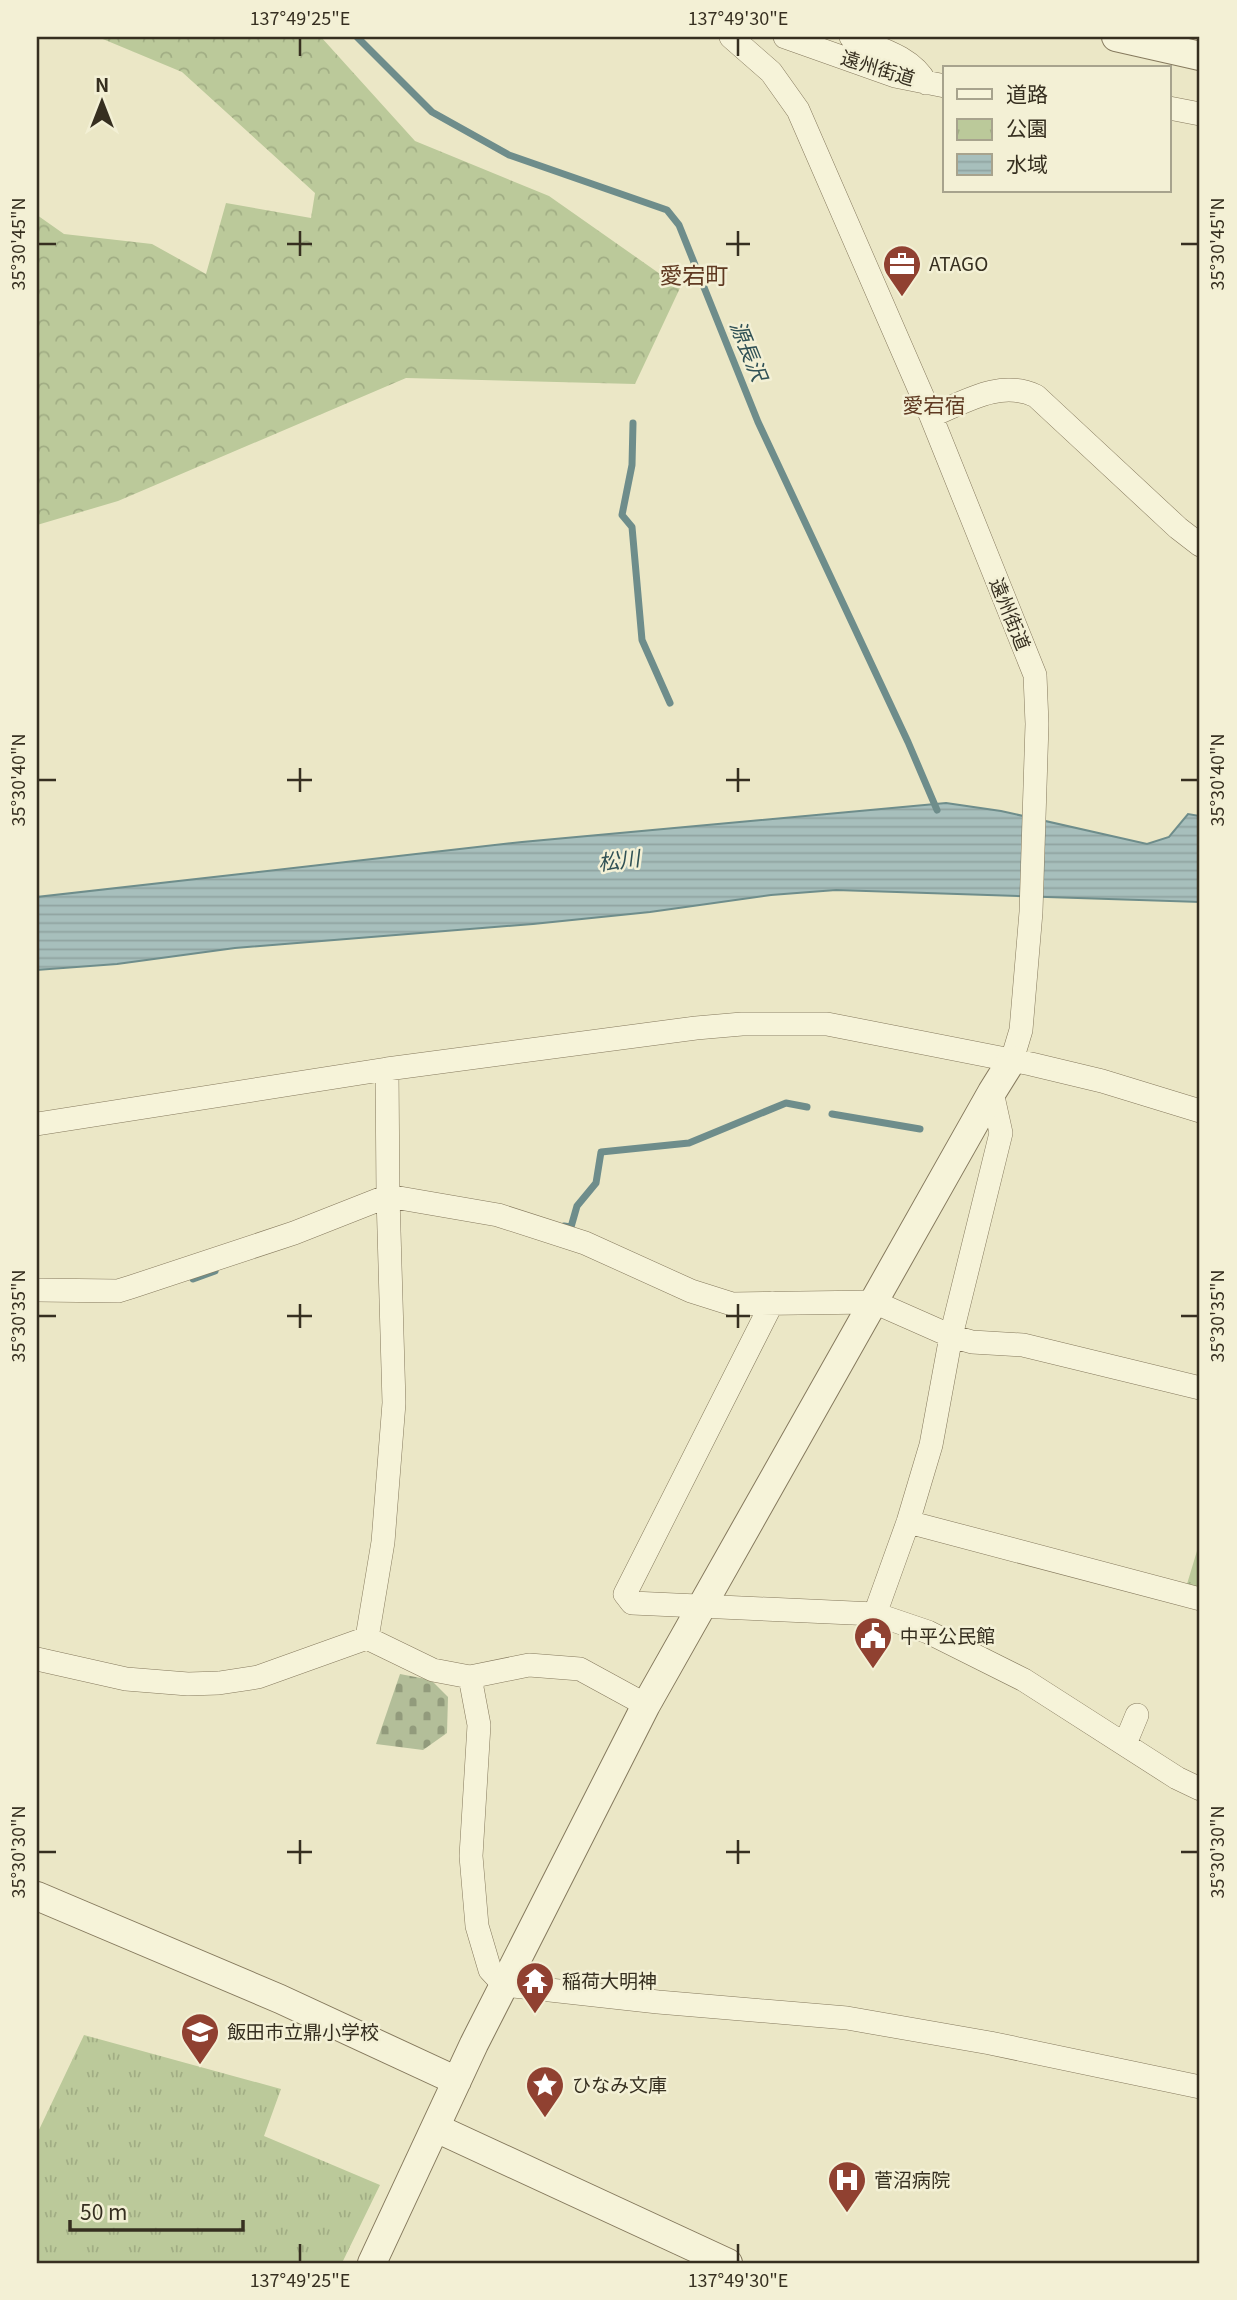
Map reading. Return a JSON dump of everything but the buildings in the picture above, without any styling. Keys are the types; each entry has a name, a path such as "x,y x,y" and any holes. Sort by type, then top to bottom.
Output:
{"street":[{"name":"遠州街道","path":"731,37 771,72 798,110 931,416 1035,675 1037,737 1031,912 1021,1030 1012,1060"},
{"name":"遠州街道","path":"785,37 895,76 935,84"},
{"name":"遠州街道","path":"851,37 908,62 935,84"},
{"path":"1116,37 1200,56"},
{"path":"1170,108 1200,114"},
{"path":"931,416 994,390 1024,391 1037,396 1178,528 1200,545"},
{"path":"37,1124 387,1069 742,1024 827,1024 1012,1060 1102,1081 1200,1111"},
{"path":"372,2263 504,1985 646,1705 1012,1060"},
{"path":"367,1638 383,1542 394,1403 387,1069"},
{"path":"874,1614 908,1522 931,1445 951,1336 1001,1133 992,1092"},
{"path":"37,1290 118,1291 294,1233 388,1196 498,1214 585,1243 691,1291 732,1304 874,1302 951,1336 972,1342 1023,1345 1200,1388"},
{"path":"772,1303 625,1594 632,1603 874,1614 928,1632 1024,1680 1177,1778 1200,1789"},
{"path":"908,1522 1200,1598"},
{"path":"37,1659 126,1679 188,1684 219,1683 258,1677 367,1638 433,1671 470,1677 528,1665 580,1669 646,1705"},
{"path":"470,1677 479,1725 471,1856 477,1926 490,1970 504,1985 658,2002 847,2018 990,2043 1200,2087"},
{"path":"1125,1744 1137,1715"},
{"path":"37,1896 280,1999 457,2081"},
{"path":"436,2128 729,2263"}],"green space":[{"path":"98,37 321,37 415,141 549,196 680,288 635,384 406,378 118,501 37,525 37,215 64,234 152,244 206,274 226,203 311,218 315,193 182,72"},
{"path":"1200,1541 1200,1588 1187,1584"},
{"path":"400,1674 431,1680 448,1697 447,1733 423,1750 376,1744"},
{"path":"84,2035 281,2089 264,2136 380,2185 342,2263 37,2263 37,2134"}],"water":[{"name":"松川","path":"946,803 1001,811 1147,844 1169,837 1188,814 1200,816 1200,902 836,890 771,895 650,912 533,924 235,948 117,964 37,970 37,897 522,842"}],"waterway":[{"name":"源長沢","path":"357,37 432,112 509,155 667,210 679,225 758,422 908,742 937,810"},
{"path":"633,423 632,465 622,515 632,527 642,640 670,703"},
{"path":"564,1226 571,1227 577,1206 596,1183 601,1152 689,1143 786,1103 807,1107"},
{"path":"832,1114 920,1129"},
{"path":"193,1279 215,1271"}],"place":[{"name":"ATAGO","path":"902,298"},
{"name":"中平公民館","path":"873,1670"},
{"name":"稲荷大明神","path":"535,2015"},
{"name":"飯田市立鼎小学校","path":"200,2066"},
{"name":"ひなみ文庫","path":"545,2119"},
{"name":"菅沼病院","path":"847,2214"}],"district":[{"name":"愛宕町","path":"694,276"},
{"name":"愛宕宿","path":"934,406"}]}
